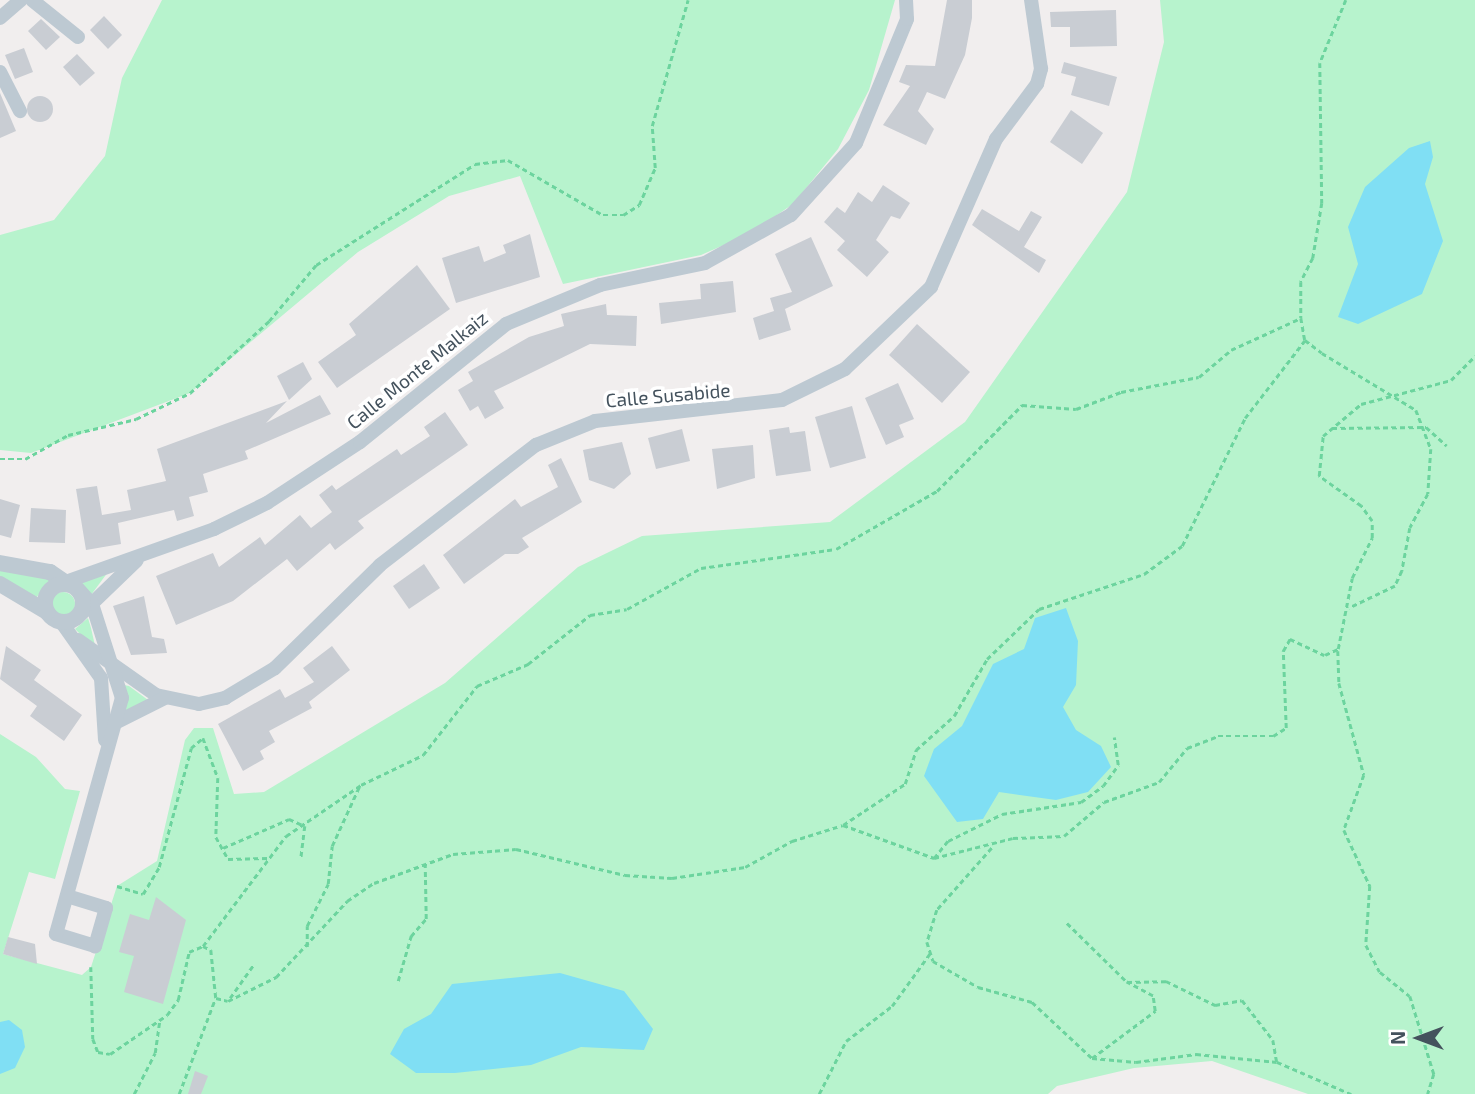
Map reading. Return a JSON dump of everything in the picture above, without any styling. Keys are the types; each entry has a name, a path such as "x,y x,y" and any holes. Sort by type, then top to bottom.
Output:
{"street":[{"path":"0,18 21,0"},
{"path":"32,0 78,37"},
{"name":"Calle Monte Malkaiz","path":"66,584 157,550 267,503 360,442 506,324 600,285 705,263 791,215 856,143 907,19 906,0"},
{"name":"Calle Susabide","path":"78,640 115,669 165,698 212,702 275,668 380,565 536,445 595,421 782,400 816,387 874,347 931,287 996,139 1037,84 1041,69 1031,0"},
{"path":"0,72 20,111"},
{"name":"Calle Monte Malkaiz","path":"69,620 92,604 124,567 157,550"},
{"path":"0,563 66,584 92,604 115,669 122,698 117,722 105,749 67,896"},
{"path":"0,584 47,612 69,620 103,685 105,749"},
{"path":"47,612 46,596 66,584"},
{"path":"66,584 84,600 69,620"},
{"path":"117,722 165,698"}],"path":[{"path":"0,459 25,459 68,435 135,419 190,393 269,321 316,265 475,164 508,160 603,215 623,215 639,205 655,168 652,126 688,0"},
{"path":"216,998 228,1001 276,976 307,950 347,901 374,883 425,864 491,848 625,875 710,876 767,860 793,841 843,825 905,784 916,750 954,716 987,659 1039,609 1144,574 1182,546 1245,418 1305,340 1301,318 1301,282 1313,258 1322,203 1320,63 1346,0"},
{"path":"91,967 98,1052 110,1054 160,1019 178,1000 189,952 203,946 286,836 305,826 361,785 423,755 477,686 528,664 590,615 627,609 701,568 836,548 937,492 1022,405 1076,409 1121,392 1199,377 1231,350 1301,318"},
{"path":"1305,340 1396,393 1447,446"},
{"path":"1428,1094 1434,1074 1410,996 1380,972 1366,945 1370,886 1344,830 1364,775 1339,683 1338,649 1349,608 1352,578 1373,538 1373,521 1319,475 1316,461 1332,428 1361,404 1451,380 1475,356"},
{"path":"1332,428 1426,427"},
{"path":"1349,608 1395,586 1402,571 1409,528 1428,494 1426,427"},
{"path":"843,825 934,858 992,848 1013,838 1064,836 1104,802 1159,782 1187,748 1218,736 1273,736 1286,728 1283,651 1290,639 1325,655 1338,649"},
{"path":"934,858 948,841 1002,814 1081,802 1104,786 1118,765 1114,737"},
{"path":"117,886 143,894 159,867 191,748 203,738 218,778 213,808 228,859 240,862 269,858"},
{"path":"307,950 307,926 328,884 332,846 361,785"},
{"path":"223,848 237,846 278,821 305,826"},
{"path":"301,858 305,826"},
{"path":"992,848 937,910 931,952 933,961 978,987 1032,1002 1092,1058 1136,1062 1196,1054 1277,1062 1351,1094"},
{"path":"398,981 411,936 426,919 425,864"},
{"path":"1067,923 1127,982 1153,996 1155,1011 1092,1058"},
{"path":"179,1094 216,998 214,964 203,946"},
{"path":"819,1094 846,1041 892,1006 931,952"},
{"path":"228,1001 254,964"},
{"path":"1127,982 1166,981 1215,1005 1242,1000 1273,1040 1277,1062"},
{"path":"134,1094 156,1053 160,1019"}],"green space":[{"path":"162,0 895,0 869,90 838,149 793,204 749,234 701,255 563,284 520,176 449,196 358,252 190,393 31,453 0,450 0,235 54,220 105,156 122,78"},
{"path":"1160,0 1475,0 1475,1094 1308,1094 1212,1061 1134,1068 1057,1086 1048,1094 0,1094 0,734 36,757 65,789 80,791 55,879 29,872 3,954 82,975 91,967 117,886 157,861 185,740 194,728 213,728 234,794 264,792 445,683 578,567 642,536 830,522 965,422 1127,192 1164,42"},
{"path":"0,570 51,579 36,598 0,578"},
{"path":"108,572 91,595 79,580"},
{"path":"63,592 74,599 75,604 68,615 63,616 52,609 51,604 58,593"},
{"path":"88,618 91,628 96,650 75,629"},
{"path":"124,685 129,686 148,700 125,711"}],"water":[{"path":"1430,141 1433,157 1425,184 1443,241 1422,294 1358,324 1338,317 1358,264 1348,227 1365,187 1409,148"},
{"path":"1066,608 1078,641 1076,685 1063,707 1076,730 1101,746 1111,767 1088,792 1056,800 999,792 983,819 957,822 924,776 934,749 962,726 993,664 1024,649 1035,618"},
{"path":"560,973 624,991 653,1029 644,1050 581,1047 531,1065 455,1073 416,1073 390,1054 404,1029 431,1014 452,984"},
{"path":"9,1020 22,1030 25,1047 15,1068 0,1074 0,1022"}],"building":[{"path":"947,0 972,0 972,18 965,55 945,99 927,92 918,111 934,129 926,145 883,125 910,86 899,82 906,65 935,66"},
{"path":"1116,10 1117,46 1070,47 1070,27 1051,27 1050,12"},
{"path":"104,16 122,35 108,49 90,30"},
{"path":"41,19 60,37 46,50 28,31"},
{"path":"24,48 33,72 15,79 5,55"},
{"path":"77,54 95,73 80,86 63,67"},
{"path":"1064,62 1117,77 1109,106 1071,95 1076,77 1061,73"},
{"path":"0,93 16,131 0,138"},
{"path":"40,96 49,100 53,109 49,118 40,122 31,118 27,109 31,100"},
{"path":"1071,110 1103,133 1082,164 1050,142"},
{"path":"883,185 910,203 900,219 891,216 876,240 889,252 867,277 837,250 845,241 824,222 837,207 845,213 858,192 872,202"},
{"path":"982,209 1019,231 1031,211 1042,217 1024,247 1046,260 1039,273 972,225"},
{"path":"530,234 540,277 456,303 442,258 479,246 484,262 506,253 503,245"},
{"path":"811,237 833,286 785,309 791,330 759,340 753,318 774,311 770,298 792,292 775,254"},
{"path":"417,265 450,309 337,388 318,362 356,335 349,324"},
{"path":"733,281 736,312 661,324 659,303 701,299 700,284"},
{"path":"606,304 607,315 637,316 636,346 590,344 494,391 504,408 485,419 478,406 470,411 458,390 473,381 468,372 529,337 564,326 561,314"},
{"path":"917,324 970,372 942,403 889,355"},
{"path":"303,362 312,379 289,400 277,376"},
{"path":"898,383 914,419 899,425 904,437 886,445 865,398"},
{"path":"320,395 331,414 245,451 248,459 203,474 208,492 189,497 194,516 177,521 174,510 118,523 121,544 86,550 76,489 97,486 102,515 131,510 127,490 166,481 157,449 287,401 266,423"},
{"path":"852,406 866,458 830,468 815,417"},
{"path":"445,412 468,445 358,521 364,528 335,550 330,543 297,571 287,559 233,601 176,625 156,576 213,553 219,567 260,537 265,545 300,515 311,528 332,512 319,495 332,485 336,490 397,449 401,455 430,436 424,427"},
{"path":"789,427 790,433 805,431 811,471 776,476 769,430"},
{"path":"682,429 690,461 656,469 648,438"},
{"path":"622,442 631,474 614,489 589,480 583,450"},
{"path":"753,445 755,478 717,489 712,449"},
{"path":"561,458 582,502 522,538 529,547 518,554 505,554 464,584 443,555 515,499 521,507 558,487 548,465"},
{"path":"0,499 20,505 11,538 0,535"},
{"path":"31,508 66,510 65,543 29,542"},
{"path":"424,564 440,588 409,609 393,586"},
{"path":"144,596 152,637 164,639 167,653 131,655 113,606"},
{"path":"6,646 41,670 34,680 82,715 64,741 30,716 37,706 0,679"},
{"path":"332,646 350,670 309,702 312,708 269,731 275,742 260,751 264,759 243,771 218,724 280,689 285,698 314,682 303,668"},
{"path":"156,897 186,920 163,1004 124,992 134,956 119,952 130,914 149,920"},
{"path":"8,937 35,944 37,964 3,954"},
{"path":"195,1071 208,1076 201,1094 188,1094"}]}
